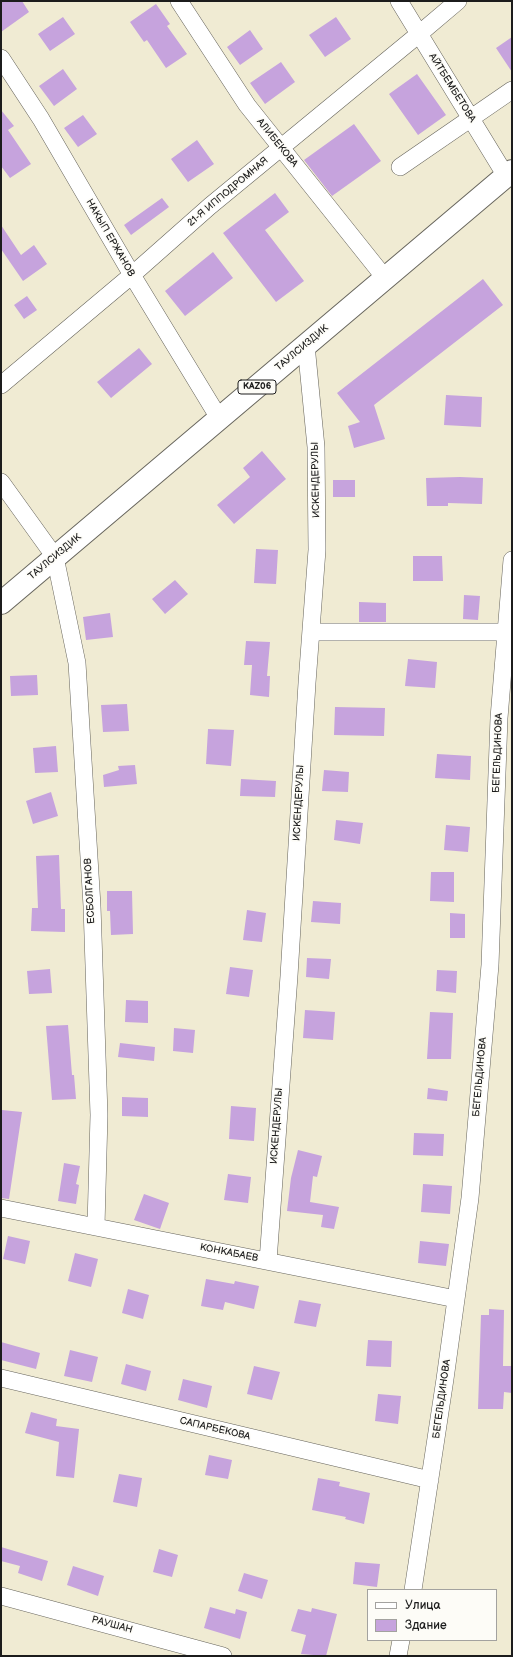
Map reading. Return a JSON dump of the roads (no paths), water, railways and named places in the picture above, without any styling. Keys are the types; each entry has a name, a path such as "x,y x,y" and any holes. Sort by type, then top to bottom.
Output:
{"main road":[{"name":"ТАУЛСИЗДИК","path":"1,603 509,173"}],"street":[{"name":"АЛИБЕКОВА","path":"179,1 247,105 385,278"},
{"name":"АЙТБЕМБЕТОВА","path":"398,1 471,119 509,173"},
{"name":"21-Я ИППОДРОМНАЯ","path":"1,385 132,275 210,206 458,1"},
{"name":"НАКЫП ЕРЖАНОВ","path":"1,58 40,119 219,418"},
{"path":"400,167 512,90"},
{"name":"ИСКЕНДЕРУЛЫ","path":"268,1261 289,976 317,550 316,447 306,345"},
{"path":"1,482 54,558"},
{"name":"ЕСБОЛГАНОВ","path":"54,558 78,671 92,906 99,1115 96,1226"},
{"name":"БЕГЕЛЬДИНОВА","path":"413,1589 470,1198 490,965 499,718 509,632 512,560"},
{"path":"311,632 509,632"},
{"name":"КОНКАБАЕВ","path":"1,1208 456,1299"},
{"name":"САПАРБЕКОВА","path":"1,1378 430,1480"},
{"name":"РАУШАН","path":"1,1596 223,1656"},
{"path":"398,1656 401,1641"}]}
